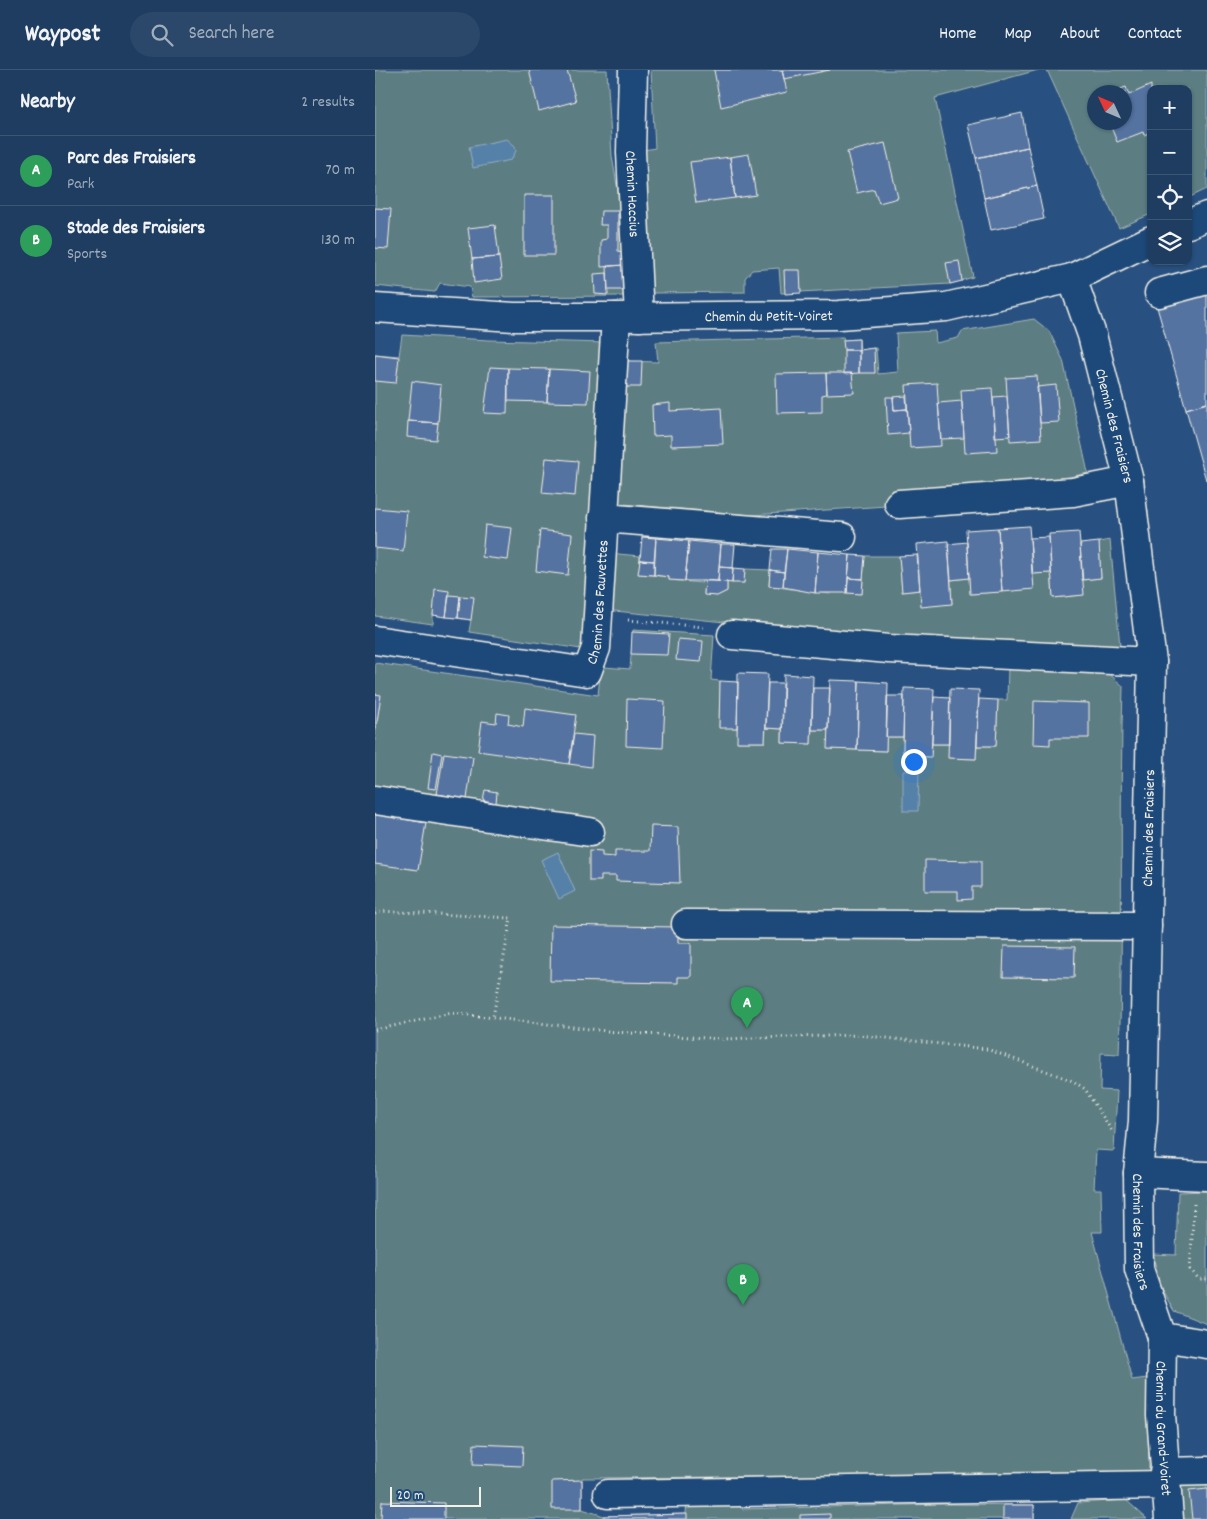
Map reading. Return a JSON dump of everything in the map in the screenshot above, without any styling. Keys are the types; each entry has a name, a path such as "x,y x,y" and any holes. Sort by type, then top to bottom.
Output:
{"street":[{"name":"Chemin Haccius","path":"628,317 633,70"},
{"path":"1192,222 1207,216"},
{"name":"Chemin du Petit-Voiret","path":"375,308 514,317 628,317 839,315 946,307 1072,278 1147,242"},
{"name":"Chemin des Fraisiers","path":"1072,278 1092,335 1129,481 1151,662 1143,1121 1138,1173 1139,1269 1162,1337"},
{"path":"1159,293 1207,280"},
{"name":"Chemin des Fauvettes","path":"375,640 587,672 596,648 603,518 628,317"},
{"path":"899,504 1073,492 1129,481"},
{"path":"603,518 842,537"},
{"path":"732,635 889,649 1151,662"},
{"path":"375,800 589,832"},
{"path":"685,924 1147,926"},
{"path":"1138,1173 1201,1176"},
{"path":"1162,1337 1207,1344"},
{"name":"Chemin du Grand-Voiret","path":"1162,1337 1161,1399 1169,1519"},
{"path":"608,1494 1165,1479 1207,1471"}],"path":[{"path":"597,618 715,628 732,635"},
{"path":"375,914 382,911 511,918 493,1017"},
{"path":"375,1030 452,1013 616,1032 721,1039 859,1035 987,1049 1073,1081 1085,1089 1138,1173"},
{"path":"1201,1176 1190,1269 1199,1279 1207,1279"}],"green space":[{"path":"375,70 607,70 612,156 621,209 625,296 472,297 470,287 440,283 435,292 375,286"},
{"path":"651,70 1038,70 935,98 973,277 950,284 781,293 779,268 752,270 745,278 745,292 652,293 644,150 655,148"},
{"path":"1047,70 1207,70 1207,189 1192,196 1192,85 1147,85 1147,216 1119,228"},
{"path":"1034,319 1049,331 1063,360 1088,473 1042,483 886,497 886,506 752,515 612,503 620,361 658,362 656,342 843,337 844,340 859,339 860,350 876,348 878,374 898,372 896,333 935,331 936,343 958,338 962,331"},
{"path":"402,335 489,340 606,343 587,643 581,649 469,632 471,620 433,615 433,624 375,616 375,354 399,356"},
{"path":"1110,540 1120,646 990,644 926,640 604,610 608,553 640,556 639,574 669,577 669,580 702,583 701,580 705,580 704,594 717,596 727,591 727,582 744,583 745,569 770,570 769,586 830,594 831,591 862,594 865,556 899,556 902,592 920,590 952,604 951,580 969,578 971,594 1033,589 1032,574 1051,573 1053,598 1083,595 1082,580 1101,578 1099,542"},
{"path":"633,630 714,635 711,680 720,681 719,727 737,728 738,742 765,742 766,728 782,729 782,743 811,744 812,730 828,730 828,749 886,751 886,737 903,737 903,756 931,757 932,744 949,744 949,758 976,759 977,746 996,746 998,700 1007,700 1008,667 1107,672 1123,686 1119,1054 1101,1053 1100,1090 1117,1091 1114,1151 1096,1150 1094,1189 1101,1189 1102,1232 1092,1232 1132,1380 1147,1378 1149,1474 582,1478 582,1509 604,1516 686,1514 687,1500 742,1500 742,1509 947,1504 1034,1505 1034,1519 375,1519 375,663 598,695 600,676 604,667 630,669"},
{"path":"1207,1191 1207,1324 1174,1311 1160,1286 1153,1254 1176,1255 1178,1192"},
{"path":"1183,1485 1207,1485 1207,1519 1178,1519 1175,1494"},
{"path":"1126,1500 1147,1519 1071,1519 1078,1503"}],"water":[{"path":"507,139 515,146 516,151 511,160 473,168 469,147"},
{"path":"903,771 919,771 918,811 903,811"},
{"path":"558,852 575,891 559,899 541,860"}],"building":[{"path":"529,70 567,70 576,101 539,111"},
{"path":"714,70 782,70 787,92 721,107"},
{"path":"782,70 830,70 784,79"},
{"path":"1147,87 1147,134 1144,135 1143,132 1117,142 1112,130 1132,130 1132,94"},
{"path":"1022,113 1028,147 976,158 968,125"},
{"path":"885,143 898,198 879,203 874,189 857,193 847,152"},
{"path":"1028,147 1037,186 984,198 976,158"},
{"path":"749,154 756,195 735,198 730,157"},
{"path":"730,157 735,198 696,203 690,162"},
{"path":"1037,186 1044,219 991,230 984,198"},
{"path":"524,195 554,195 554,255 524,255"},
{"path":"375,208 391,209 388,249 375,248"},
{"path":"601,211 618,211 618,251 623,252 624,265 601,267 601,240 607,239 607,225 600,225"},
{"path":"495,225 499,257 472,259 468,228"},
{"path":"499,257 502,279 474,283 472,259"},
{"path":"959,261 962,281 950,284 946,263"},
{"path":"624,265 625,290 608,290 607,266"},
{"path":"784,270 800,270 801,293 785,294"},
{"path":"607,273 608,295 595,294 594,274"},
{"path":"1207,285 1207,403 1186,409 1155,300"},
{"path":"859,339 859,350 844,350 843,340"},
{"path":"874,348 875,373 859,373 859,350"},
{"path":"844,350 859,350 859,373 844,374"},
{"path":"375,354 399,357 396,383 375,381"},
{"path":"625,361 642,361 641,387 624,387"},
{"path":"490,367 508,368 507,414 484,413"},
{"path":"508,368 549,369 547,402 508,401"},
{"path":"549,369 590,371 588,403 547,402"},
{"path":"826,373 827,394 822,395 822,412 777,413 776,374"},
{"path":"826,373 852,373 854,393 827,394"},
{"path":"1037,376 1041,439 1010,441 1006,378"},
{"path":"412,381 441,385 438,423 408,421"},
{"path":"937,383 941,446 910,448 906,385"},
{"path":"1056,385 1059,422 1040,423 1037,387"},
{"path":"992,388 997,451 965,453 961,390"},
{"path":"906,396 907,409 894,410 893,397"},
{"path":"1007,396 1010,436 995,437 993,397"},
{"path":"886,397 893,397 894,410 907,409 909,433 888,435"},
{"path":"962,401 964,438 941,439 938,403"},
{"path":"670,403 670,411 721,408 723,444 671,446 671,435 653,436 652,405"},
{"path":"1207,403 1207,480 1206,480 1186,409"},
{"path":"408,421 438,423 436,440 407,437"},
{"path":"546,458 578,461 575,496 542,493"},
{"path":"375,508 407,511 403,551 375,548"},
{"path":"485,525 512,528 508,560 482,557"},
{"path":"1029,526 1034,589 1002,592 998,528"},
{"path":"998,528 1002,592 970,594 966,530"},
{"path":"540,530 572,534 568,575 536,571"},
{"path":"1079,532 1084,595 1053,598 1049,534"},
{"path":"642,537 656,538 654,561 640,560"},
{"path":"1049,537 1051,573 1032,574 1030,538"},
{"path":"656,538 689,541 685,581 669,580 669,577 654,575"},
{"path":"689,541 721,544 718,581 685,581"},
{"path":"948,541 952,604 921,607 917,544"},
{"path":"967,542 969,578 951,580 948,544"},
{"path":"1099,542 1101,578 1082,580 1080,544"},
{"path":"721,544 735,544 733,568 719,567"},
{"path":"772,549 787,549 784,572 770,570"},
{"path":"787,549 818,552 815,593 783,587"},
{"path":"818,552 850,555 847,593 815,593"},
{"path":"850,555 865,556 863,579 848,578"},
{"path":"917,555 920,590 902,592 899,556"},
{"path":"640,560 654,561 654,575 638,574"},
{"path":"719,567 733,568 732,583 718,581"},
{"path":"733,568 745,569 744,583 732,583"},
{"path":"770,570 784,572 783,587 769,586"},
{"path":"848,578 863,579 862,594 847,593"},
{"path":"705,580 727,582 727,591 717,596 704,595"},
{"path":"435,589 449,591 446,617 433,615"},
{"path":"449,595 460,596 458,618 446,617"},
{"path":"460,596 474,597 471,620 458,618"},
{"path":"632,632 669,634 667,655 631,654"},
{"path":"678,639 703,641 701,662 676,660"},
{"path":"738,673 768,674 765,742 737,742"},
{"path":"784,674 813,676 811,744 782,743"},
{"path":"830,680 859,681 857,750 827,749"},
{"path":"720,681 738,682 737,728 719,728"},
{"path":"859,681 888,683 886,751 857,750"},
{"path":"768,683 783,683 782,729 766,728"},
{"path":"813,688 830,688 828,730 812,730"},
{"path":"904,688 934,689 931,757 903,756"},
{"path":"950,689 979,690 976,759 948,758"},
{"path":"375,694 381,695 375,735"},
{"path":"887,696 904,696 903,737 886,737"},
{"path":"934,697 950,698 949,744 932,744"},
{"path":"627,699 665,701 663,748 626,746"},
{"path":"979,699 998,700 996,746 977,746"},
{"path":"1034,701 1089,703 1089,738 1050,738 1050,745 1033,744"},
{"path":"525,708 576,715 569,764 478,751 482,721 496,723 497,713 509,715 508,724 523,727"},
{"path":"574,734 593,736 591,767 569,764"},
{"path":"433,752 442,754 436,789 428,788"},
{"path":"444,753 473,757 467,799 437,794"},
{"path":"485,790 497,792 496,803 483,800"},
{"path":"375,814 426,823 418,870 375,864"},
{"path":"651,826 678,827 680,883 616,881 616,876 601,876 601,881 589,881 589,851 602,852 602,856 615,857 615,851 650,851"},
{"path":"925,860 981,861 981,887 972,887 972,899 958,900 958,891 925,891"},
{"path":"551,925 678,927 678,943 691,943 691,977 678,977 678,983 550,981"},
{"path":"1004,946 1075,947 1074,978 1003,977"},
{"path":"474,1444 523,1446 522,1466 473,1464"},
{"path":"582,1480 582,1509 552,1509 552,1481"},
{"path":"1207,1489 1207,1519 1192,1519 1189,1491"},
{"path":"382,1501 444,1503 444,1519 381,1519"},
{"path":"1003,1505 1034,1505 1034,1519 1003,1519"},
{"path":"687,1514 687,1519 604,1519 604,1516"},
{"path":"830,1514 830,1519 800,1519 800,1515"}],"place":[{"name":"Parc des Fraisiers","path":"747,1028"},
{"name":"Stade des Fraisiers","path":"743,1305"}]}
